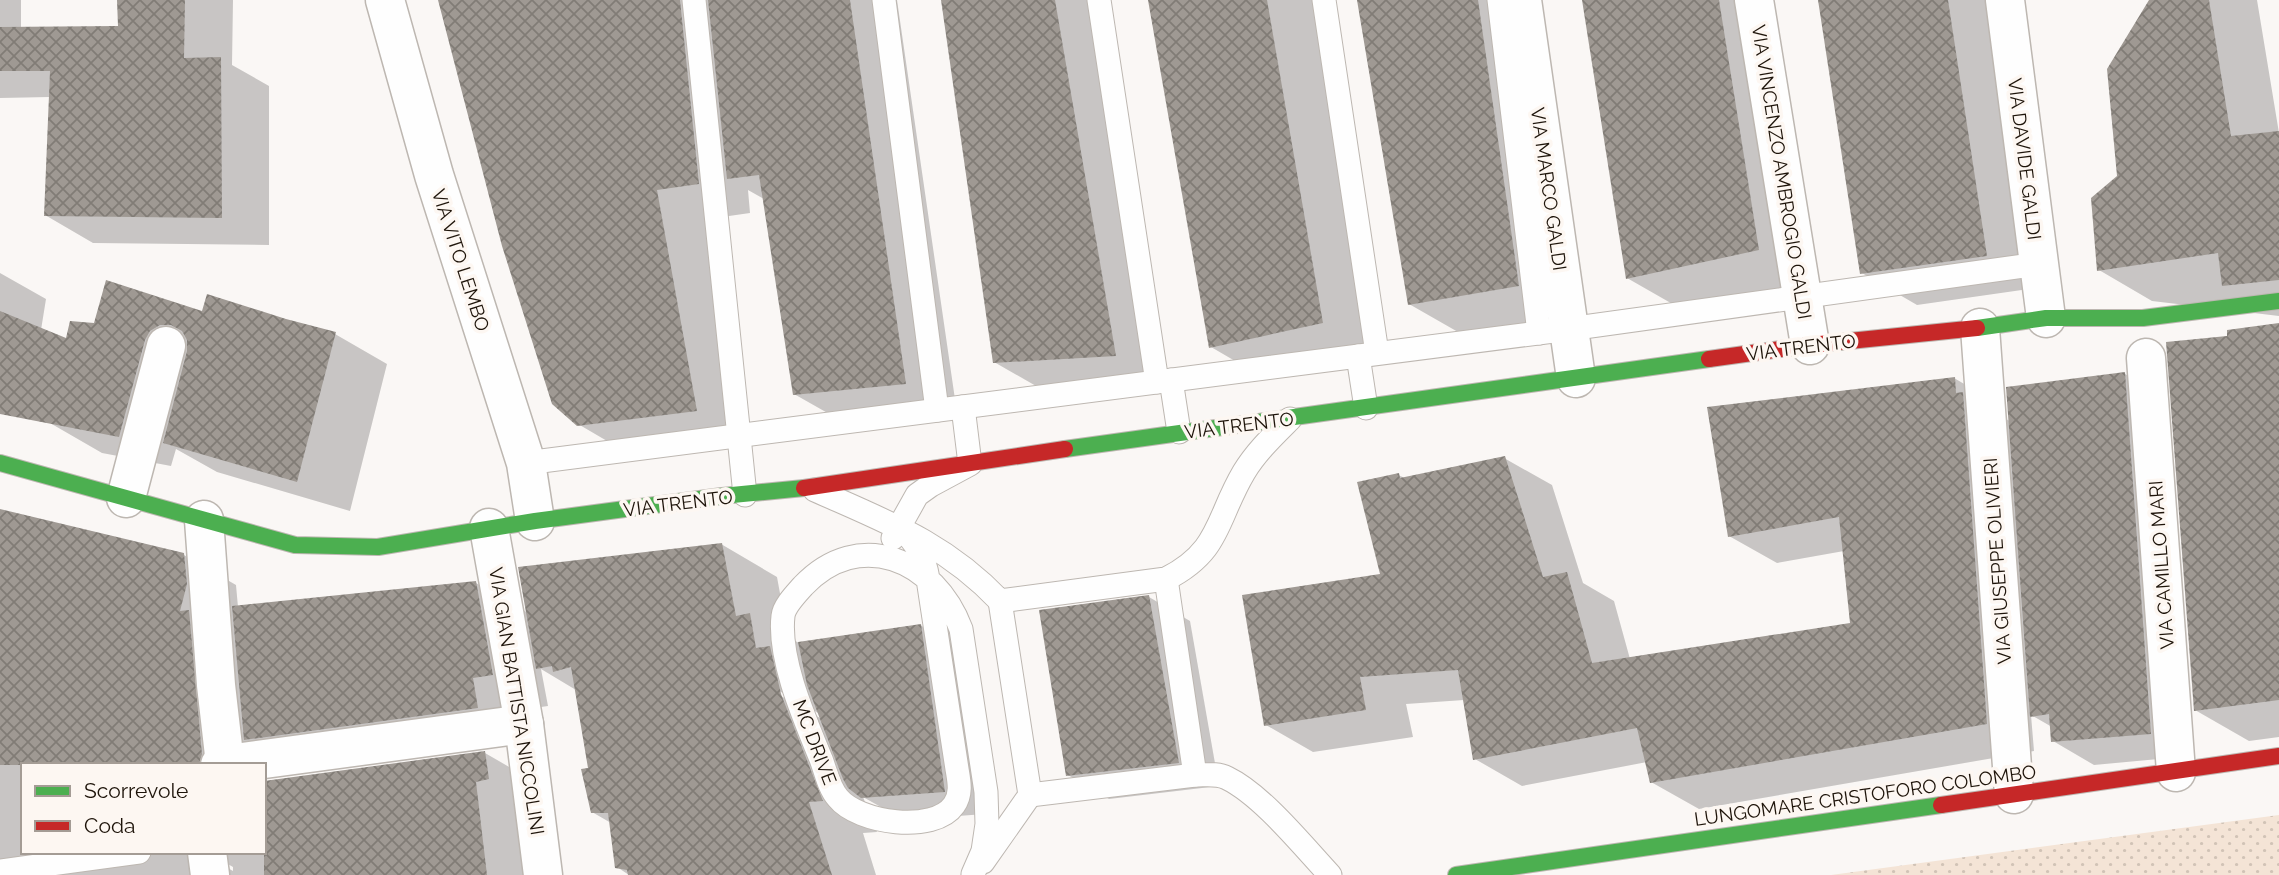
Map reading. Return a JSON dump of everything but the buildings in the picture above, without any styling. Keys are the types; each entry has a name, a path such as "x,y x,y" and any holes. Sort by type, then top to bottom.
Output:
{"main road":[{"name":"VIA TRENTO","path":"0,463 295,545 378,547 536,521 809,488 1179,432 1290,419 1810,345 1980,328 2046,318 2143,318 2279,300"},
{"name":"LUNGOMARE CRISTOFORO COLOMBO","path":"1456,875 2279,756"}],"street":[{"name":"VIA VITO LEMBO","path":"385,0 434,175 526,463 536,521"},
{"name":"VIA MARCO GALDI","path":"1522,0 1554,331 1576,378"},
{"name":"VIA VINCENZO AMBROGIO GALDI","path":"1754,0 1810,345"},
{"name":"VIA DAVIDE GALDI","path":"2005,0 2046,318"},
{"name":"VIA GIUSEPPE OLIVIERI","path":"1980,328 2014,794"},
{"path":"126,498 166,346"},
{"name":"VIA CAMILLO MARI","path":"2146,358 2176,772"},
{"path":"204,520 222,763"},
{"name":"VIA GIAN BATTISTA NICCOLINI","path":"489,528 524,724 542,875"},
{"path":"237,763 524,724"},
{"path":"207,854 211,875"}],"lane":[{"path":"694,0 745,495"},
{"path":"884,0 937,410"},
{"path":"1099,0 1164,381 1179,432"},
{"path":"1324,0 1367,355 1366,408"},
{"path":"1499,0 1554,331"},
{"path":"526,463 1554,331 2038,264"},
{"path":"875,554 888,544 917,495 970,464 963,407"},
{"path":"1000,601 1166,579 1185,569 1201,556 1216,535 1244,472 1258,452 1290,419"},
{"path":"809,488 900,527 930,543 982,582 1000,601 1030,795 994,849 973,874"},
{"name":"MC DRIVE","path":"900,527 923,555 928,579 960,787 956,804 947,812 930,819 906,822 875,819 859,813 838,799 806,725 792,680 784,637 783,614 794,596 824,568 840,559 875,554 903,562 928,579 940,591 955,612 961,629 986,792 987,824 982,851 973,874"},
{"path":"1166,579 1195,775"},
{"path":"1030,795 1195,775 1217,775 1228,778 1260,802 1330,875"},
{"path":"0,871 124,854"}],"shaded area":[{"path":"2279,815 2279,875 1831,875"}],"traffic: fast":[{"path":"1977,328 2046,318 2143,318 2279,301"},
{"path":"1065,449 1709,359"},
{"path":"0,463 295,545 378,547 535,521 804,488"},
{"path":"1456,875 1941,805"}],"traffic: jam":[{"path":"1709,359 1810,345 1977,328"},
{"path":"804,488 1065,449"},
{"path":"1941,805 2279,756"}]}
